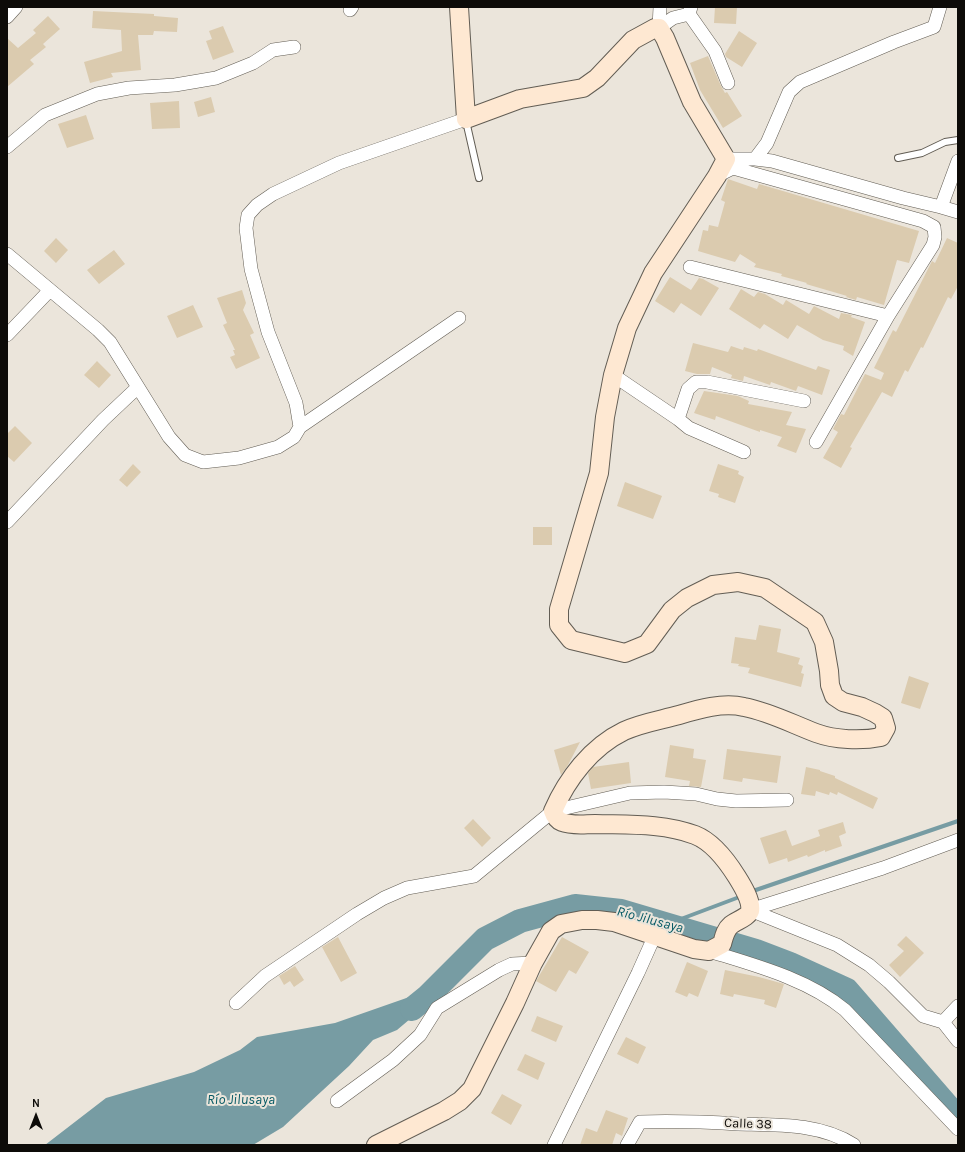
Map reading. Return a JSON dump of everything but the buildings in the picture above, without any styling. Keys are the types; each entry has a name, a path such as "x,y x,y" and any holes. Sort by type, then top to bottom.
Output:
{"street":[{"path":"7,17 16,7"},
{"path":"459,7 466,119"},
{"path":"660,7 659,28 665,38 692,102 726,158"},
{"path":"755,158 767,143 789,92 800,82 894,42 934,27 940,7"},
{"path":"300,427 296,403 268,332 251,269 246,228 248,215 257,205 273,194 339,163 520,99 583,88 597,78 633,40 655,28 659,28 673,18 690,10 715,51 728,83"},
{"path":"7,147 45,115 97,94 129,88 175,85 216,78 253,63 273,50 294,47"},
{"path":"726,158 755,158 903,198 952,207 958,161"},
{"path":"236,1003 265,976 356,914 384,898 407,888 474,876 553,811 567,785 586,759 602,744 624,731 683,713 719,706 743,706 766,713 817,733 839,738 856,739 881,737 886,728 883,718 862,707 843,702 834,696 830,685 830,671 824,642 815,622 765,588 738,582 713,585 687,598 672,610 647,644 626,653 570,640 560,625 559,609 599,474 605,417 613,375 627,328 653,273 717,176 726,158"},
{"path":"717,176 733,168 923,221 934,227 935,237 933,245 888,316 816,442"},
{"path":"7,254 98,330 110,342 169,437 185,455 203,462 239,458 278,447 294,437 300,427 459,318"},
{"path":"690,267 888,316"},
{"path":"7,335 50,290"},
{"path":"613,375 678,418 689,428 744,452"},
{"path":"678,418 688,389 696,382 707,382 804,401"},
{"path":"9,517 102,420 138,387"},
{"path":"553,811 630,793 664,792 696,794 717,799 736,801 787,800"},
{"path":"376,1145 444,1111 460,1101 472,1089 515,1003 533,963 551,931 561,924 582,920 608,921 655,935 694,949 719,942 730,926 748,913 747,899 729,865 714,848 696,835 670,828 563,823 556,818 553,811"},
{"path":"747,899 883,868 958,840"},
{"path":"747,899 837,945 869,965 923,1016 943,1022 958,1041"},
{"path":"554,1145 655,935"},
{"path":"719,942 757,966 801,983 831,998 845,1010 958,1129"},
{"path":"337,1101 393,1060 420,1035 437,1008 512,964 533,963"},
{"path":"943,1022 958,1006"},
{"name":"Calle 38","path":"627,1145 640,1122 681,1121 811,1128 840,1137 854,1145"}],"lane":[{"path":"466,119 479,178"},
{"path":"898,158 922,153 945,142 958,140"}],"water":[{"name":"Río Jilusaya","path":"455,981 397,1030 373,1040 349,1066 283,1127 253,1145 45,1145 106,1098 194,1072 240,1050 257,1037 335,1023"}],"waterway":[{"path":"750,892 958,821"},
{"path":"665,925 742,896"},
{"name":"Río Jilusaya","path":"412,1009 428,996 485,939 520,921 575,906 621,911 756,951 790,964 847,990 958,1118"}]}
